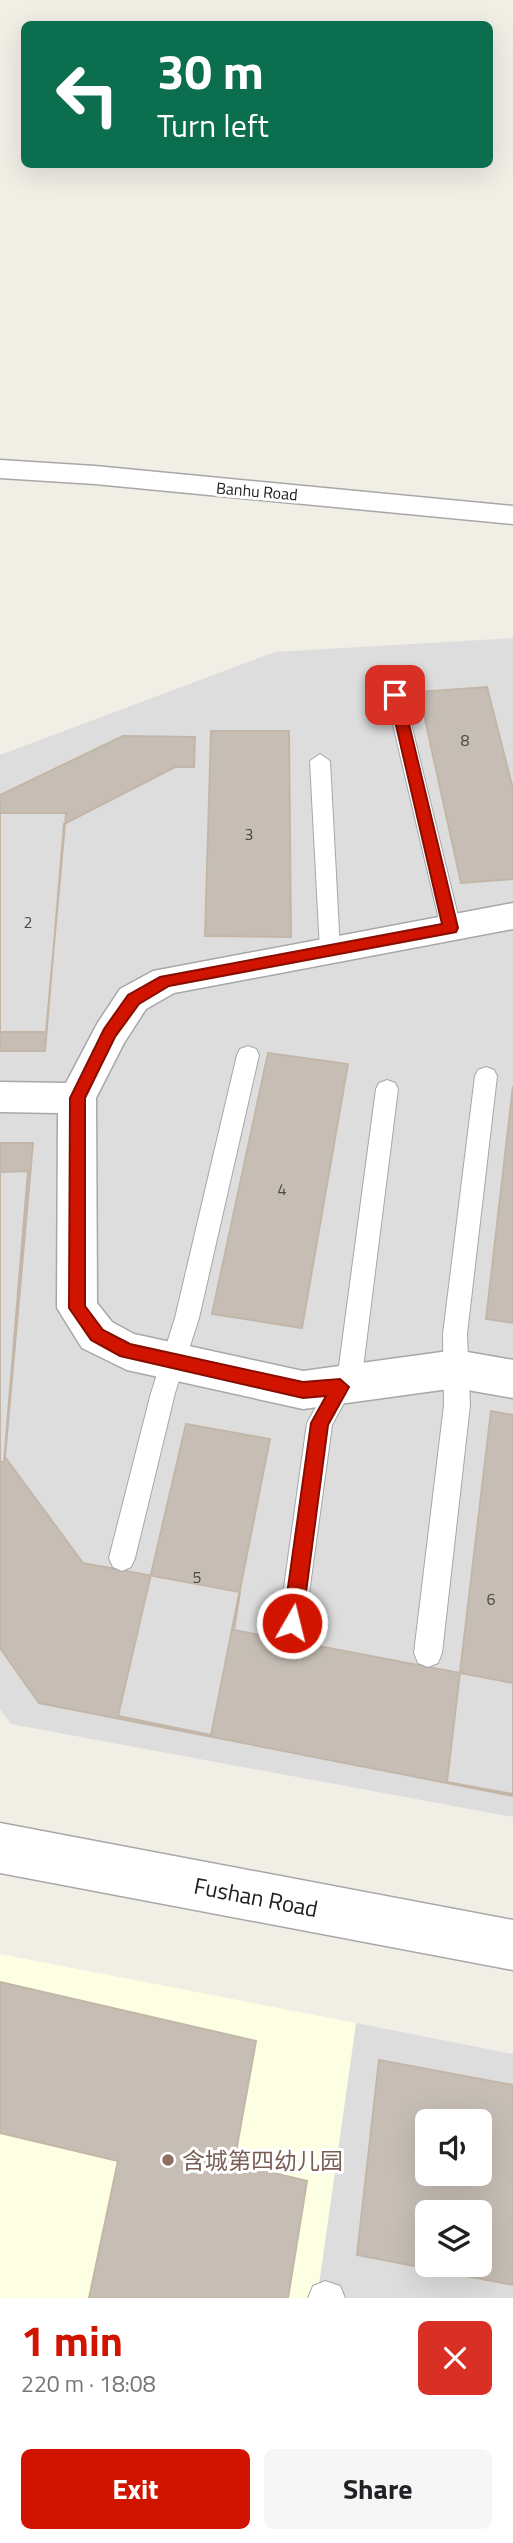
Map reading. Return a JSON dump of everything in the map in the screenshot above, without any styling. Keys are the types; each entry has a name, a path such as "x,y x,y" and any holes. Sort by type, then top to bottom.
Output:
{"street":[{"name":"Banhu Road","path":"0,469 513,515"},
{"path":"513,916 166,981 133,999 110,1034 77,1098 77,1308 97,1335 127,1351 303,1390 456,1369 513,1379"},
{"path":"0,1097 77,1098"},
{"name":"Fushan Road","path":"0,1848 513,1945"}],"lane":[{"path":"395,695 451,928"},
{"path":"320,761 330,950"},
{"path":"122,1558 187,1318 248,1055"},
{"path":"428,1653 457,1405 455,1334 486,1076"},
{"path":"292,1623 320,1423 351,1368 387,1089"}],"shaded area":[{"path":"513,638 513,1817 11,1724 0,1709 0,755 275,652"},
{"name":"含城第四幼儿园","path":"0,1954 356,2023 317,2298 0,2298"},
{"path":"356,2023 513,2054 513,2298 317,2298"}],"building":[{"path":"487,687 513,789 513,879 461,883 419,692"},
{"path":"211,731 289,731 291,937 205,936"},
{"path":"123,736 195,737 194,767 175,767 64,824 45,1051 0,1051 0,795"},
{"path":"0,813 66,813 46,1032 0,1032"},
{"path":"268,1053 348,1064 302,1328 212,1314"},
{"path":"513,1086 513,1323 486,1319"},
{"path":"0,1143 33,1143 5,1457 83,1563 240,1592 234,1630 513,1683 513,1796 39,1703 0,1648"},
{"path":"28,1171 4,1462 0,1462 0,1172"},
{"path":"491,1411 513,1415 513,1794 447,1782"},
{"path":"186,1424 270,1439 211,1735 118,1716"},
{"path":"0,1982 256,2041 234,2163 307,2181 288,2298 89,2298 118,2161 0,2133"},
{"path":"379,2060 513,2085 513,2285 471,2277 492,2277 492,2200 415,2200 415,2266 357,2255"}],"place":[{"name":"含城第四幼儿园","path":"168,2160"}],"route":[{"path":"292,1623 320,1423 340,1387 303,1390 127,1351 97,1335 77,1308 77,1098 85,1078 133,999 166,981 451,928 395,695"}]}
